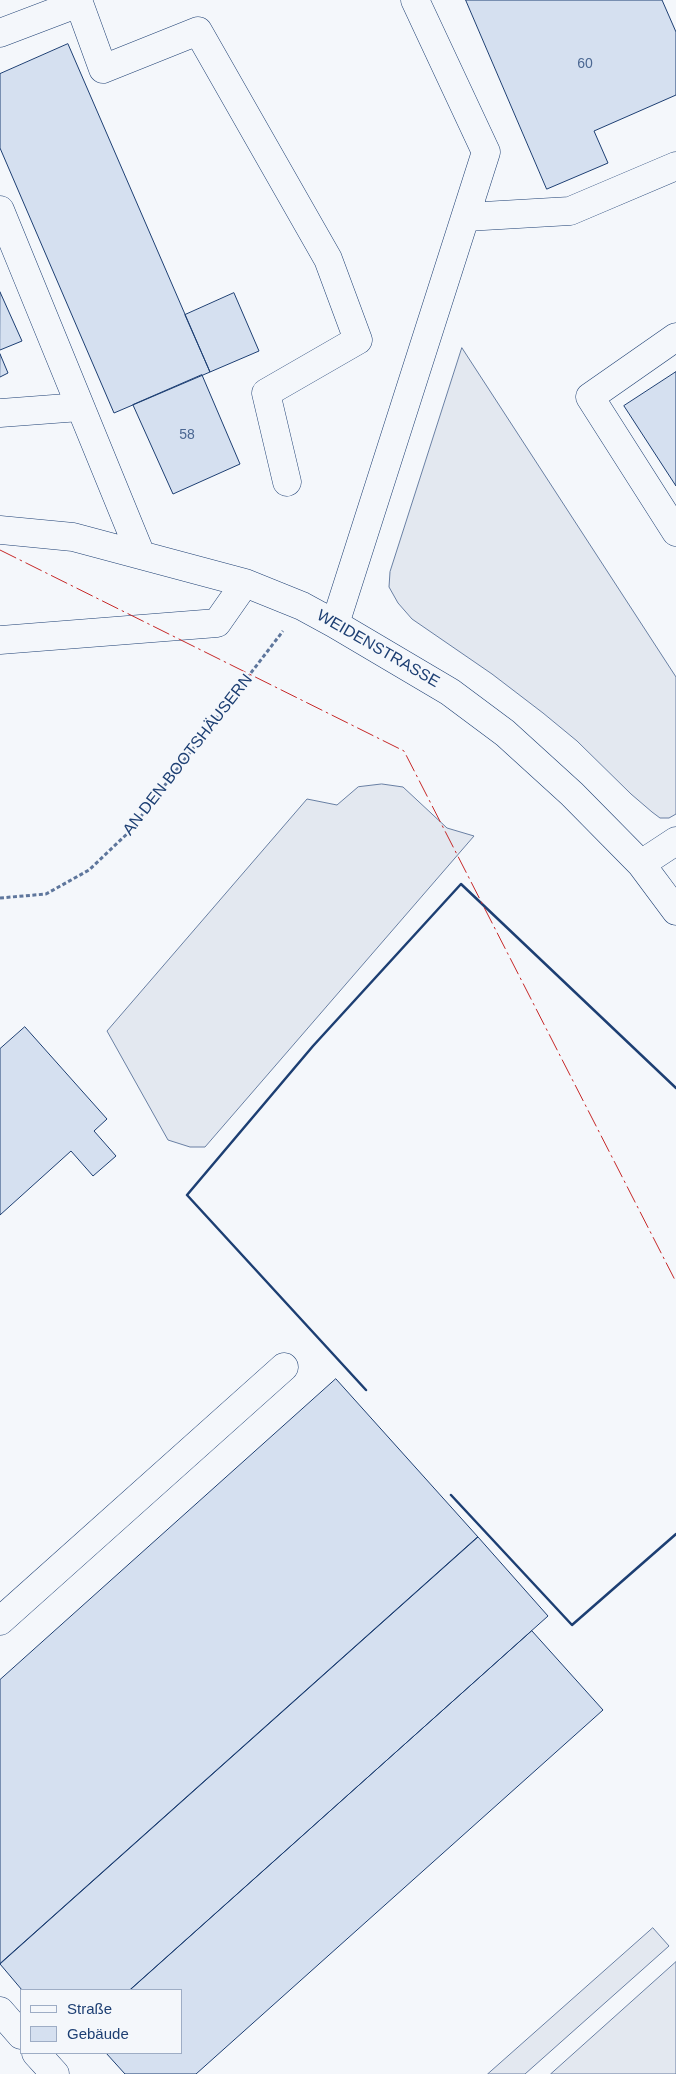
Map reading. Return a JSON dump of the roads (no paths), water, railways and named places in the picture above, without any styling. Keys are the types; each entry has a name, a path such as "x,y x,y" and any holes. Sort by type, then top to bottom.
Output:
{"street":[{"path":"335,624 486,152 414,0"},
{"path":"0,33 79,3 103,69 198,31 328,259 358,340 266,393 287,482"},
{"path":"466,217 570,211 676,166"},
{"path":"0,210 141,555"},
{"path":"676,337 590,397 676,532"},
{"path":"0,413 80,407"},
{"name":"WEIDENSTRASSE","path":"0,530 74,537 245,583 302,606 335,624 450,692 505,733 572,794 641,864 676,911"},
{"path":"0,640 217,623 245,583"},
{"path":"641,864 676,841"},
{"path":"0,1621 284,1367"},
{"path":"0,2011 20,2035"},
{"path":"37,2054 55,2074"}]}
